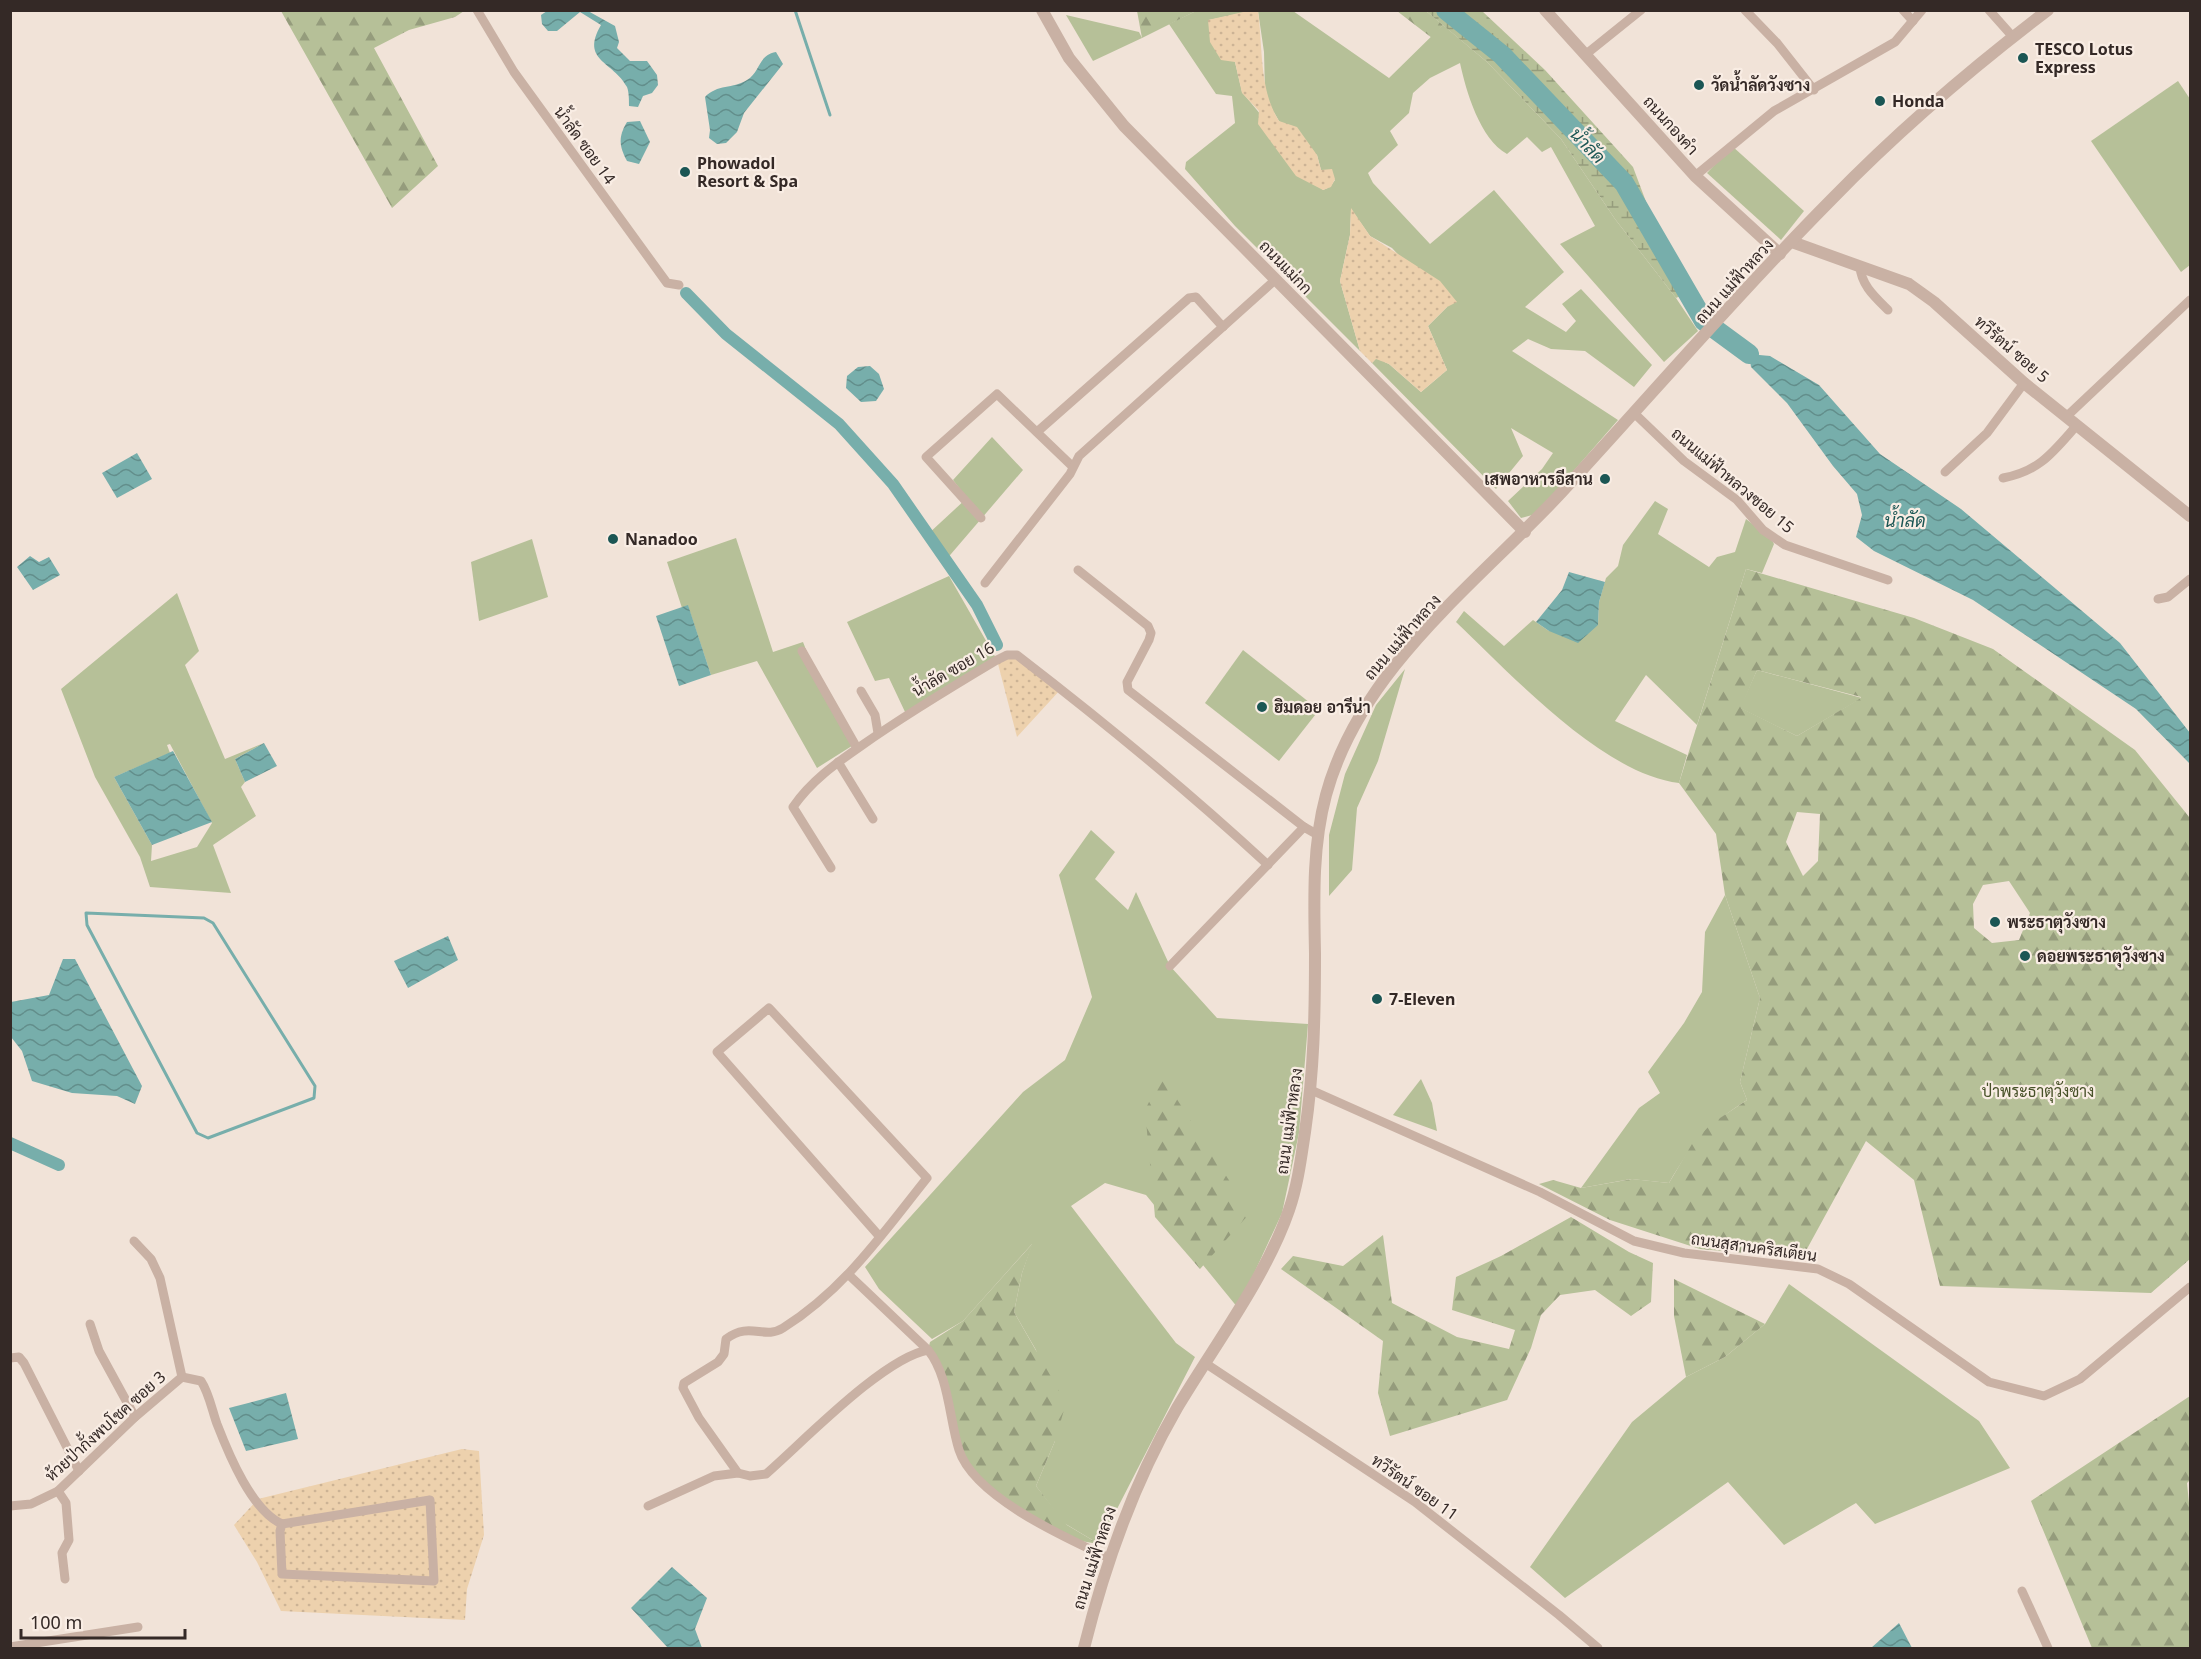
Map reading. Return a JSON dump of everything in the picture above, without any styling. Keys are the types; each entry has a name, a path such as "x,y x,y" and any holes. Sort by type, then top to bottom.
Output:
{"street":[{"name":"น้ำลัด ซอย 14","path":"477,10 514,72 667,283 679,285"},
{"name":"ถนนแม่กก","path":"1042,10 1069,58 1104,103 1275,280 1525,532"},
{"name":"ถนนกองคำ","path":"1545,10 1695,176 1780,254"},
{"path":"1585,56 1641,10"},
{"path":"1745,10 1777,44 1814,90"},
{"path":"1903,10 1913,21"},
{"path":"1695,176 1774,111 1894,42 1922,10"},
{"path":"1989,10 2013,37"},
{"name":"ถนน แม่ฟ้าหลวง","path":"1084,1648 1109,1558 1148,1462 1263,1265 1287,1216 1300,1169 1311,1090 1315,1024 1314,882 1318,835 1325,796 1334,772 1377,690 1424,632 1525,532 1780,254 1852,179 2013,37 2048,10"},
{"name":"ทวีรัตน์ ซอย 5","path":"1792,242 1909,284 1934,302 2024,383 2190,516"},
{"path":"1860,266 1860,275 1865,285 1888,310"},
{"path":"985,583 1070,474 1072,466 1275,280"},
{"path":"1036,432 1190,298 1196,297 1223,327"},
{"path":"2066,417 2190,300"},
{"path":"1946,472 1987,433 2024,383"},
{"path":"981,518 926,458 998,394 1072,466"},
{"name":"ถนนแม่ฟ้าหลวงซอย 15","path":"1634,413 1684,461 1737,501 1763,530 1785,545 1888,580"},
{"path":"2003,478 2026,473 2037,467 2077,425"},
{"path":"1078,570 1148,626 1151,633 1127,682 1128,690 1304,827 1318,835"},
{"path":"2158,599 2168,597 2190,579"},
{"path":"802,651 857,748"},
{"name":"น้ำลัด ซอย 16","path":"831,868 793,807 820,775 878,733 1007,655 1017,655 1122,736 1268,865"},
{"path":"861,691 875,715 878,733"},
{"path":"838,762 873,819"},
{"path":"1170,966 1304,827"},
{"path":"738,1473 699,1418 682,1388 684,1383 718,1362 724,1354 726,1339 732,1335 748,1329 762,1332 781,1329 849,1275 880,1237 927,1178 769,1008 717,1052 880,1237"},
{"name":"ถนนสุสานคริสเตียน","path":"1311,1090 1540,1192 1634,1241 1684,1253 1818,1269 1849,1284 1989,1382 2044,1396 2080,1379 2190,1287"},
{"name":"ห้วยป่ากั้งพบโชค ซอย 3","path":"10,1506 31,1504 58,1491 135,1417 182,1377 160,1278 150,1259 134,1241"},
{"path":"849,1275 938,1362 960,1452 972,1473 989,1491 1068,1539 1109,1558"},
{"path":"90,1324 99,1351 135,1417"},
{"path":"648,1506 714,1476 738,1473 750,1476 766,1474 822,1422 903,1358 928,1350"},
{"path":"10,1358 19,1357 24,1363 79,1471"},
{"name":"ทวีรัตน์ ซอย 11","path":"1205,1363 1415,1502 1598,1648"},
{"path":"182,1377 201,1381 218,1426 252,1496 262,1511 282,1524 430,1500 434,1581 282,1574 280,1531 282,1524"},
{"path":"58,1491 66,1503 69,1540 62,1553 65,1579"},
{"path":"2022,1591 2048,1648"},
{"path":"10,1647 138,1627"}],"green space":[{"path":"1137,10 1196,11 1142,38"},
{"path":"281,11 464,11 455,17 409,30 374,48 438,166 392,208"},
{"path":"1196,11 1252,11 1209,20 1235,62 1242,92 1323,190 1330,187 1335,180 1321,170 1317,155 1279,121 1265,92 1264,52 1258,11 1293,11 1389,78 1443,25 1487,62 1561,139 1615,219 1676,298 1698,331 1664,362 1560,244 1595,226 1551,147 1542,152 1527,137 1507,154 1497,147 1476,113 1460,63 1430,78 1413,93 1409,113 1390,131 1398,145 1368,173 1373,183 1430,244 1494,190 1564,272 1525,307 1566,332 1576,321 1562,304 1581,289 1652,365 1634,387 1585,351 1551,349 1528,339 1512,351 1618,420 1536,514 1521,518 1508,501 1542,469 1553,453 1511,428 1523,456 1496,489 1372,363 1376,358 1389,364 1421,392 1447,370 1428,326 1447,307 1392,248 1370,236 1351,209 1350,235 1340,281 1360,351 1235,226 1185,169 1186,162 1235,123 1232,96 1216,94 1169,24"},
{"path":"1397,11 1426,11 1443,25 1432,38"},
{"path":"1426,11 1482,11 1545,70 1633,167 1657,231 1693,290 1676,298 1615,219 1561,139 1487,62"},
{"path":"1066,15 1139,32 1142,38 1093,61"},
{"path":"2178,81 2190,99 2190,265 2181,272 2091,141"},
{"path":"1732,146 1804,211 1781,240 1707,173"},
{"path":"992,437 1023,470 945,561 927,535 967,498 953,480"},
{"path":"1655,501 1668,509 1658,534 1709,567 1717,557 1735,552 1746,519 1770,537 1774,544 1762,573 1746,569 1697,725 1646,675 1615,721 1687,755 1679,783 1650,776 1619,761 1589,742 1530,693 1456,622 1464,611 1504,646 1533,620 1549,631 1598,625 1599,602 1606,578 1618,566 1623,545"},
{"path":"736,538 773,652 803,642 822,690 855,744 817,768 757,661 711,675 688,606 682,608 667,562"},
{"path":"532,539 548,597 479,621 471,562"},
{"name":"ป่าพระธาตุวังซาง","path":"1746,569 1914,618 1993,649 2135,750 2190,818 2190,1259 2151,1293 1940,1286 1914,1180 1866,1141 1802,1258 1700,1249 1610,1220 1539,1184 1553,1180 1581,1188 1632,1179 1669,1183 1692,1144 1711,1124 1747,1100 1740,1082 1760,998 1725,895 1716,834 1679,783","holes":["1757,670 1861,697 1861,698 1797,736 1741,708","1797,812 1820,814 1818,861 1803,876 1786,842","2009,881 2030,913 2019,940 1992,943 1974,928 1973,904 1983,885"]},
{"path":"949,576 997,660 906,714 889,678 875,681 847,622"},
{"path":"177,593 199,651 185,665 225,759 264,743 235,759 245,782 241,787 256,816 213,845 231,893 150,887 140,857 95,777 61,689","holes":["170,744 212,823 197,847 151,861 152,845 114,777 170,753 167,745"]},
{"name":"ฮิมดอย อารีน่า","path":"1243,650 1319,710 1279,761 1205,703"},
{"path":"1405,669 1378,761 1357,808 1352,870 1329,896 1329,835 1345,774 1376,705"},
{"path":"1757,670 1862,698 1797,736 1740,708"},
{"path":"1091,830 1115,852 1095,879 1128,910 1136,892 1170,966 1217,1018 1308,1024 1299,1133 1282,1213 1238,1308 1146,1195 1105,1183 1071,1206 1176,1343 1195,1357 1099,1544 1064,1523 1036,1486 1055,1441 1036,1350 1014,1312 1022,1273 1032,1244 963,1321 932,1339 879,1289 865,1267 1023,1092 1065,1060 1092,997 1059,875"},
{"path":"1725,895 1760,998 1740,1082 1747,1100 1710,1127 1686,1155 1669,1183 1631,1179 1581,1188 1639,1108 1660,1093 1648,1072 1684,1023 1702,992 1705,932"},
{"path":"1162,1076 1250,1213 1200,1269 1155,1217 1145,1110"},
{"path":"1421,1079 1432,1103 1437,1131 1393,1115"},
{"path":"1571,1217 1629,1252 1653,1263 1651,1302 1631,1316 1595,1290 1560,1295 1541,1315 1531,1348 1507,1400 1390,1436 1378,1393 1383,1341 1281,1269 1293,1256 1343,1266 1383,1235 1392,1303 1457,1337 1509,1349 1515,1330 1452,1310 1456,1277 1501,1256"},
{"path":"1033,1243 1022,1273 1014,1312 1066,1403 1055,1441 1036,1486 1067,1525 1099,1544 1068,1539 989,1491 960,1452 938,1362 928,1350 930,1342 963,1321"},
{"path":"1674,1279 1765,1324 1725,1357 1686,1377 1674,1316"},
{"path":"1789,1284 1979,1421 2010,1468 1875,1524 1856,1503 1784,1545 1728,1482 1565,1598 1530,1567 1632,1422 1686,1377 1725,1357 1765,1324"},
{"path":"2190,1396 2190,1480 2187,1483 2190,1513 2190,1648 2092,1648 2031,1501"}],"sand":[{"path":"1252,10 1258,11 1265,82 1273,109 1279,121 1297,127 1317,155 1321,170 1332,169 1335,179 1331,187 1323,190 1296,176 1258,124 1259,111 1242,93 1235,62 1221,60 1210,42 1208,20"},
{"path":"1351,208 1370,236 1440,281 1457,302 1447,307 1428,326 1447,370 1421,392 1389,364 1376,359 1372,363 1360,351 1340,281 1350,235"},
{"path":"1017,655 1061,689 1017,737 997,660"},
{"path":"462,1449 479,1451 484,1535 467,1589 465,1620 281,1611 257,1562 234,1525 258,1499"}],"water":[{"path":"547,11 588,11 615,26 619,42 617,48 630,61 647,61 657,75 658,85 652,93 643,96 638,107 629,106 627,87 596,54 594,46 601,25 580,12 557,31 548,31 542,24 541,15"},
{"path":"776,52 783,64 744,113 737,132 726,143 717,144 709,138 705,97 715,90 747,80 766,56"},
{"path":"640,121 650,142 639,164 627,161 621,142 622,132 627,122"},
{"name":"น้ำลัด","path":"1749,354 1770,356 1819,385 1880,454 1961,509 2120,643 2190,733 2190,764 2136,709 1973,600 1874,551 1856,537 1862,515 1857,494 1833,466 1787,403 1751,367"},
{"path":"870,366 879,374 884,389 876,401 861,402 846,388 847,376 858,367"},
{"path":"137,453 152,479 117,498 102,473"},
{"path":"30,556 39,562 49,557 60,575 33,590 17,567"},
{"path":"1569,572 1605,582 1599,602 1598,625 1578,643 1549,631 1536,622 1562,590"},
{"path":"688,605 711,675 679,686 656,616"},
{"path":"264,743 277,766 245,782 235,759"},
{"path":"173,751 212,822 152,845 114,777"},
{"path":"448,936 458,960 408,988 394,961"},
{"path":"63,959 75,959 142,1086 135,1104 117,1096 72,1093 32,1081 22,1051 11,1037 11,1002 49,995"},
{"path":"286,1393 298,1439 246,1451 229,1408"},
{"path":"672,1567 707,1598 695,1629 702,1648 668,1648 631,1608"},
{"path":"1899,1623 1912,1648 1871,1648"}],"waterway":[{"path":"795,10 830,115"},
{"name":"น้ำลัด","path":"1446,10 1502,55 1624,183 1704,321 1749,354"},
{"path":"686,293 726,334 839,424 893,484 977,605 997,645"},
{"path":"86,913 204,918 213,923 315,1086 314,1098 208,1138 197,1133 87,925 86,913"},
{"path":"10,1143 59,1165"}],"place":[{"name":"TESCO Lotus Express","path":"2023,58"},
{"name":"วัดน้ำลัดวังซาง","path":"1699,85"},
{"name":"Honda","path":"1880,101"},
{"name":"Phowadol Resort & Spa","path":"685,172"},
{"name":"เสพอาหารอีสาน","path":"1605,479"},
{"name":"Nanadoo","path":"613,539"},
{"name":"ฮิมดอย อารีน่า","path":"1262,707"},
{"name":"พระธาตุวังซาง","path":"1995,922"},
{"name":"ดอยพระธาตุวังซาง","path":"2025,956"},
{"name":"7-Eleven","path":"1377,999"}]}
